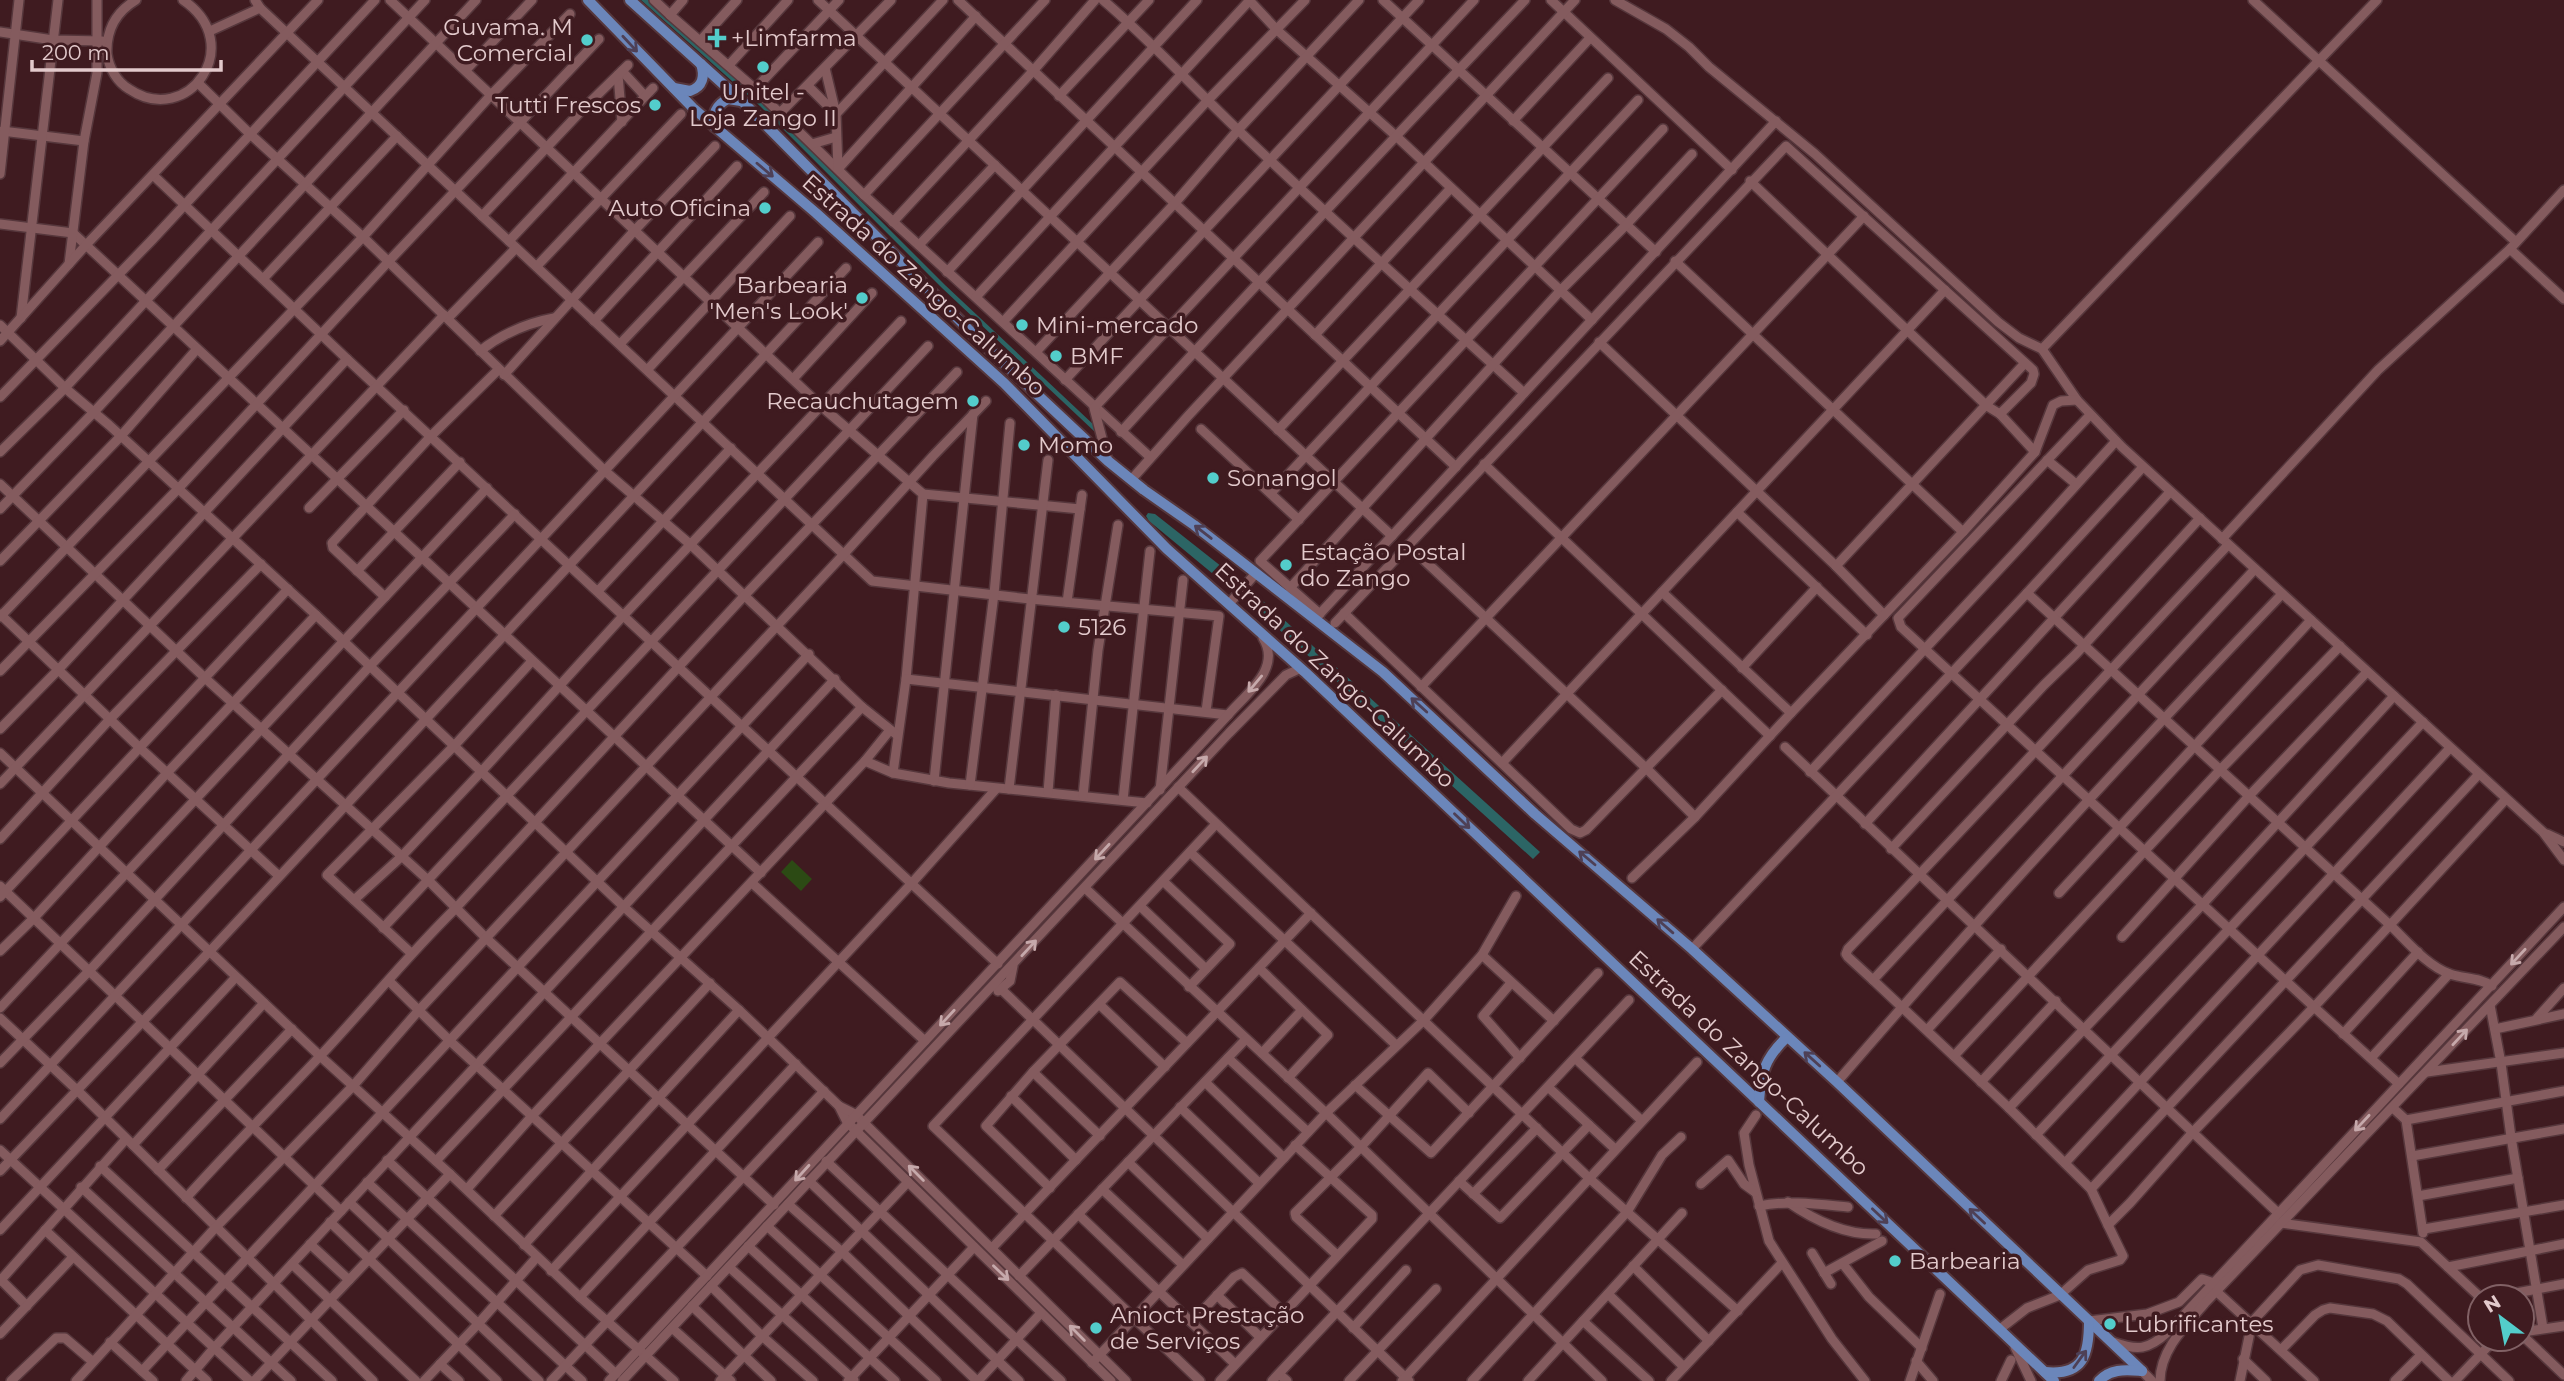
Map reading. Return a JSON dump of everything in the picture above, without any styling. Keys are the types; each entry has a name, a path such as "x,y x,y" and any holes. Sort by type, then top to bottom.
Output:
{"main road":[{"name":"Estrada do Zango-Calumbo","path":"588,0 672,87 715,127 816,213 1004,383 1137,520 1306,673 2054,1381"},
{"name":"Estrada do Zango-Calumbo","path":"629,0 743,102 974,335 1108,461 1317,617 1383,672 1535,814 1692,948 1838,1082 2060,1295"},
{"path":"672,87 690,91 702,82 703,72 698,60"},
{"path":"715,127 713,116 724,101 733,98 743,102"},
{"path":"1759,1102 1767,1060 1787,1037"},
{"path":"2060,1295 2142,1371"},
{"path":"2045,1372 2068,1372 2078,1366 2085,1356 2089,1342 2090,1321"},
{"path":"2116,1371 2126,1356"},
{"path":"2099,1381 2116,1371 2142,1371"}],"street":[{"path":"0,174 2,131 19,0"},
{"path":"20,319 58,0"},
{"path":"97,0 102,41 113,73 124,86 137,95 153,99 170,99 185,93 198,83 207,69 212,53 210,31 196,9 183,0"},
{"path":"69,264 84,141 102,41 117,16 136,0"},
{"path":"0,341 86,245 318,0"},
{"path":"0,397 375,0"},
{"path":"390,0 738,328 908,483 923,494 1080,509"},
{"path":"0,452 65,388 425,0"},
{"path":"0,509 306,186 476,0"},
{"path":"466,70 532,0"},
{"path":"654,0 729,65 864,195 1150,457"},
{"path":"670,15 683,0"},
{"path":"700,41 737,0"},
{"path":"729,65 789,0"},
{"path":"818,0 1392,536"},
{"path":"755,89 839,0"},
{"path":"780,113 891,0"},
{"path":"835,114 943,0"},
{"path":"958,0 1456,467"},
{"path":"864,195 1045,0"},
{"path":"893,222 1095,0"},
{"path":"1103,0 1129,22 1270,160 1524,393"},
{"path":"1059,96 1149,0"},
{"path":"947,272 1197,0"},
{"path":"975,297 1249,0 1277,30 1396,136 1592,320"},
{"path":"1003,322 1208,100 1305,0"},
{"path":"1036,352 1359,0"},
{"path":"1383,0 1656,252"},
{"path":"1065,380 1419,0"},
{"path":"1094,408 1474,0"},
{"path":"1121,432 1258,281 1525,0"},
{"path":"1550,0 1732,170"},
{"path":"1131,480 1576,0"},
{"path":"1615,0 1666,29 1776,121 1998,323 2019,338 2042,349 2077,400 2116,441 2543,832 2564,860"},
{"path":"2253,0 2513,246 2564,299"},
{"path":"2042,349 2377,0"},
{"path":"210,31 258,4 872,581 1219,616 1206,712"},
{"path":"279,876 0,616 362,237 491,95 570,14"},
{"path":"838,169 976,16"},
{"path":"0,32 53,40 102,41"},
{"path":"1513,121 1590,38"},
{"path":"0,671 178,489 387,262 599,39"},
{"path":"825,68 835,114 838,169"},
{"path":"623,70 645,96"},
{"path":"622,122 623,70"},
{"path":"482,216 623,70"},
{"path":"1278,430 1608,78"},
{"path":"198,83 446,316 501,373 893,733"},
{"path":"808,86 835,114"},
{"path":"0,784 513,245 574,173 653,88"},
{"path":"1271,493 1638,100"},
{"path":"537,266 681,114"},
{"path":"1663,129 1260,561 1317,617 1776,121"},
{"path":"2,131 84,141"},
{"path":"264,279 397,136"},
{"path":"812,144 835,137"},
{"path":"385,597 333,548 332,543 431,436 501,373 574,301 635,230 715,146"},
{"path":"1335,623 1750,181 1788,146 2034,374 2031,383 2000,414"},
{"path":"1290,588 1560,291 1692,154"},
{"path":"919,245 995,165"},
{"path":"594,321 737,166"},
{"path":"153,176 998,964"},
{"path":"1750,181 1987,406 2000,414 2035,452"},
{"path":"1315,335 1451,188"},
{"path":"2000,1329 2027,1308 2060,1295 2088,1270 2120,1260 2123,1256 2091,1189 1848,957 1847,949 1920,875 1980,807 2010,780 2378,370 2513,246 2564,190"},
{"path":"620,344 764,192"},
{"path":"648,369 790,216"},
{"path":"1421,687 1864,216"},
{"path":"0,224 73,233 761,873"},
{"path":"0,1119 818,242"},
{"path":"1675,261 1964,532"},
{"path":"0,1171 210,951 846,268"},
{"path":"1502,762 1945,290"},
{"path":"793,379 872,293"},
{"path":"480,351 513,331 555,318"},
{"path":"354,900 401,857 901,321"},
{"path":"0,325 65,388 288,589 624,906 769,1038 824,1091 856,1131 1111,1381"},
{"path":"1599,342 1836,566 1884,615"},
{"path":"383,928 928,346"},
{"path":"0,561 120,437 197,349"},
{"path":"0,729 347,359"},
{"path":"1836,566 2025,363"},
{"path":"186,1198 389,981 411,953 456,909 745,596 957,372"},
{"path":"1632,878 1695,817 1964,532 2035,452 2053,405 2061,401 2077,400"},
{"path":"76,1381 86,1376 92,1362 135,1314 353,1086 419,1010 986,401"},
{"path":"1094,408 1108,461"},
{"path":"309,508 404,410"},
{"path":"934,781 973,414"},
{"path":"2090,415 1898,618 1901,627 2399,1084"},
{"path":"970,785 994,594 1010,423"},
{"path":"1201,429 1298,520"},
{"path":"1810,772 2116,441"},
{"path":"598,591 731,448"},
{"path":"1009,789 1048,460"},
{"path":"2047,460 2076,484"},
{"path":"357,571 460,462"},
{"path":"1484,464 1769,736"},
{"path":"1692,948 2143,467"},
{"path":"0,484 149,626 288,755 372,828 486,938 774,1205"},
{"path":"0,1008 488,488"},
{"path":"1866,824 2170,492"},
{"path":"893,773 893,733 906,678 923,494"},
{"path":"1067,602 1082,495"},
{"path":"1737,512 1867,635"},
{"path":"0,1063 515,514"},
{"path":"1891,849 2200,518"},
{"path":"1083,796 1105,604 1118,525"},
{"path":"1408,545 1695,817"},
{"path":"1123,800 1150,551"},
{"path":"0,839 110,719 261,564"},
{"path":"1872,979 2255,569"},
{"path":"1229,604 1256,573"},
{"path":"1160,790 1183,580"},
{"path":"1742,668 1817,587"},
{"path":"288,589 72,821 2,892 34,918 341,1211"},
{"path":"1662,592 1791,713"},
{"path":"2027,593 2418,952 2449,974 2480,979 2491,986"},
{"path":"1838,1082 1975,925 2163,718 2282,594"},
{"path":"1344,613 1571,829 1580,832 1586,830 1722,690"},
{"path":"0,951 34,918 316,615"},
{"path":"2059,893 2311,620"},
{"path":"387,1160 619,1379 707,1276 855,1114 998,964 1263,676 1270,661 1268,645 1253,626"},
{"path":"1954,1056 2220,770 2340,646"},
{"path":"142,1371 808,654"},
{"path":"411,953 327,875 454,746 532,661"},
{"path":"642,1352 672,1328 826,1161 1286,675 1299,669 1306,673"},
{"path":"2122,937 2249,796 2367,672"},
{"path":"906,678 1228,715"},
{"path":"186,1381 387,1160 835,679"},
{"path":"1048,792 1056,695"},
{"path":"2009,1108 2202,905 2394,696"},
{"path":"436,1161 862,707"},
{"path":"2036,1135 2423,722"},
{"path":"467,1189 600,1043 893,733"},
{"path":"1785,747 2084,1027 2280,1218 2421,1242 2466,1284"},
{"path":"2065,1163 2450,747"},
{"path":"0,753 320,1056 467,1189 551,1271 674,1381"},
{"path":"865,761 893,773 934,781 1147,803"},
{"path":"2091,1189 2479,774"},
{"path":"1178,788 1589,1178 1738,1311"},
{"path":"551,1271 912,884 996,789"},
{"path":"2108,1225 2506,799"},
{"path":"1200,1381 933,1125 1216,824"},
{"path":"2543,832 2564,842"},
{"path":"1190,852 1396,1045"},
{"path":"1163,881 1230,944 1189,987"},
{"path":"752,883 925,1041"},
{"path":"1085,888 1326,1112 1602,1381"},
{"path":"1092,1363 1326,1112 1424,1020 1482,955 1516,896"},
{"path":"1140,906 1206,969"},
{"path":"2111,1342 2132,1349 2157,1342 2215,1287 2564,906"},
{"path":"992,1248 1311,914"},
{"path":"2280,1218 2393,1108 2564,927"},
{"path":"1927,1030 2001,949"},
{"path":"2343,1034 2418,952"},
{"path":"1482,955 1554,1021"},
{"path":"983,996 1001,989 1010,981 1013,965"},
{"path":"1259,968 1328,1036 1288,1078"},
{"path":"1355,1085 1431,1153 1598,973"},
{"path":"2371,1058 2449,974"},
{"path":"0,1230 236,977"},
{"path":"389,981 450,1041 707,1276"},
{"path":"1050,1188 986,1125 1033,1072 1119,983 1123,982 1187,1043"},
{"path":"494,1216 710,983"},
{"path":"1511,983 1483,1016 1520,1058"},
{"path":"2537,1018 2564,988"},
{"path":"1001,989 1405,1380 1697,1062"},
{"path":"1287,1381 1276,1377 1629,1000"},
{"path":"1981,1082 2056,1001"},
{"path":"27,1306 0,1280 100,1166 130,1142 264,1003"},
{"path":"1098,1004 1165,1067"},
{"path":"2490,1005 2543,1328"},
{"path":"524,1245 739,1010"},
{"path":"1262,1053 1302,1010"},
{"path":"2495,1029 2564,1014"},
{"path":"0,1018 105,1117 373,1381"},
{"path":"158,1170 292,1029"},
{"path":"1019,1276 1246,1039"},
{"path":"2427,1072 2564,1053"},
{"path":"1228,1058 1308,1132"},
{"path":"1575,1058 1642,1120"},
{"path":"580,1297 796,1064"},
{"path":"1033,1072 1100,1136"},
{"path":"1337,1255 1295,1215 1428,1073 1469,1113"},
{"path":"1205,1082 1284,1158"},
{"path":"1548,1087 1615,1149"},
{"path":"551,1381 824,1091"},
{"path":"2406,1120 2564,1091"},
{"path":"1011,1096 1076,1160"},
{"path":"838,1106 864,1122 1126,1381"},
{"path":"1181,1107 1259,1183"},
{"path":"2393,1108 2406,1120 2424,1229 2421,1242"},
{"path":"1756,1115 1744,1133 1755,1192 1769,1241 1781,1264 1832,1339 1865,1381"},
{"path":"1460,1181 1500,1218 1589,1125"},
{"path":"1473,1194 1537,1128"},
{"path":"2412,1157 2564,1129"},
{"path":"1472,1381 1627,1212 1662,1155 1681,1137"},
{"path":"1220,1381 1372,1217 1296,1145"},
{"path":"0,1150 252,1381 450,1174"},
{"path":"1701,1184 1728,1160 1744,1184 1755,1192"},
{"path":"826,1161 1061,1381"},
{"path":"1128,1162 1208,1239"},
{"path":"100,1166 332,1381"},
{"path":"2418,1196 2518,1178"},
{"path":"809,1181 1019,1381"},
{"path":"368,1182 582,1381"},
{"path":"672,1328 725,1379 743,1356 908,1182"},
{"path":"81,1187 291,1381"},
{"path":"1102,1189 1183,1265"},
{"path":"349,1202 539,1381"},
{"path":"1759,1206 1788,1202 1848,1207"},
{"path":"1788,1202 1807,1214 1851,1232 1879,1238 1843,1264 1825,1273"},
{"path":"788,1204 842,1251 978,1381 1041,1313"},
{"path":"2424,1229 2564,1205"},
{"path":"1528,1381 1682,1213"},
{"path":"1078,1214 1235,1364"},
{"path":"330,1222 497,1381"},
{"path":"767,1226 936,1381"},
{"path":"45,1230 207,1381"},
{"path":"310,1244 349,1280"},
{"path":"2448,1267 2564,1244"},
{"path":"748,1246 895,1381"},
{"path":"729,1267 851,1380 974,1247"},
{"path":"1812,1253 1831,1284"},
{"path":"0,1334 73,1257"},
{"path":"424,1381 537,1257"},
{"path":"292,1264 416,1381"},
{"path":"1671,1381 1781,1264"},
{"path":"1843,1264 1869,1297 1922,1348"},
{"path":"2240,1381 2252,1322 2300,1270 2318,1265 2399,1279 2510,1381"},
{"path":"1633,1266 1709,1340"},
{"path":"1353,1328 1405,1270"},
{"path":"1192,1322 1234,1277 1242,1273 1283,1312"},
{"path":"2090,1321 2147,1314 2179,1302 2203,1279 2215,1287 2314,1381"},
{"path":"2537,1288 2564,1283"},
{"path":"711,1286 813,1381"},
{"path":"2160,1381 2165,1360 2177,1336 2215,1287"},
{"path":"1349,1381 1436,1289"},
{"path":"1608,1294 1684,1367"},
{"path":"1910,1381 1940,1294"},
{"path":"1217,1295 1260,1337"},
{"path":"692,1306 771,1381"},
{"path":"2282,1349 2315,1315 2330,1308 2380,1316 2449,1381"},
{"path":"1583,1321 1649,1381"},
{"path":"2536,1330 2564,1326"},
{"path":"10,1381 60,1337 65,1338 92,1362"},
{"path":"2011,1339 2031,1381"},
{"path":"110,1342 153,1381"},
{"path":"2536,1348 2564,1375"},
{"path":"2395,1381 2421,1354"},
{"path":"2455,1381 2481,1355"},
{"path":"2243,1359 2266,1381"},
{"path":"2001,1381 2011,1360"},
{"path":"1916,1361 1933,1381"},
{"path":"440,1364 459,1381"},
{"path":"2142,1371 2152,1381"}],"green space":[{"path":"792,860 812,879 801,891 781,872"}],"water":[{"path":"641,0 648,0 763,103 945,285 1095,426 1095,432 942,288 760,106"},
{"path":"1148,513 1155,514 1231,574 1247,591 1260,598 1540,852 1533,859 1253,606 1236,587 1224,583 1149,521 1146,516"}],"place":[{"name":"+Limfarma","path":"717,38"},
{"name":"Guvama. M Comercial","path":"587,40"},
{"name":"Unitel - Loja Zango II","path":"763,67"},
{"name":"Tutti Frescos","path":"655,105"},
{"name":"Auto Oficina","path":"765,208"},
{"name":"Barbearia 'Men's Look'","path":"862,298"},
{"name":"Mini-mercado","path":"1022,325"},
{"name":"BMF","path":"1056,356"},
{"name":"Recauchutagem","path":"973,401"},
{"name":"Momo","path":"1024,445"},
{"name":"Sonangol","path":"1213,478"},
{"name":"Estação Postal do Zango","path":"1286,565"},
{"name":"5126","path":"1064,627"},
{"name":"Barbearia","path":"1895,1261"},
{"name":"Lubrificantes","path":"2110,1324"},
{"name":"Anioct Prestação de Serviços","path":"1096,1328"}]}
